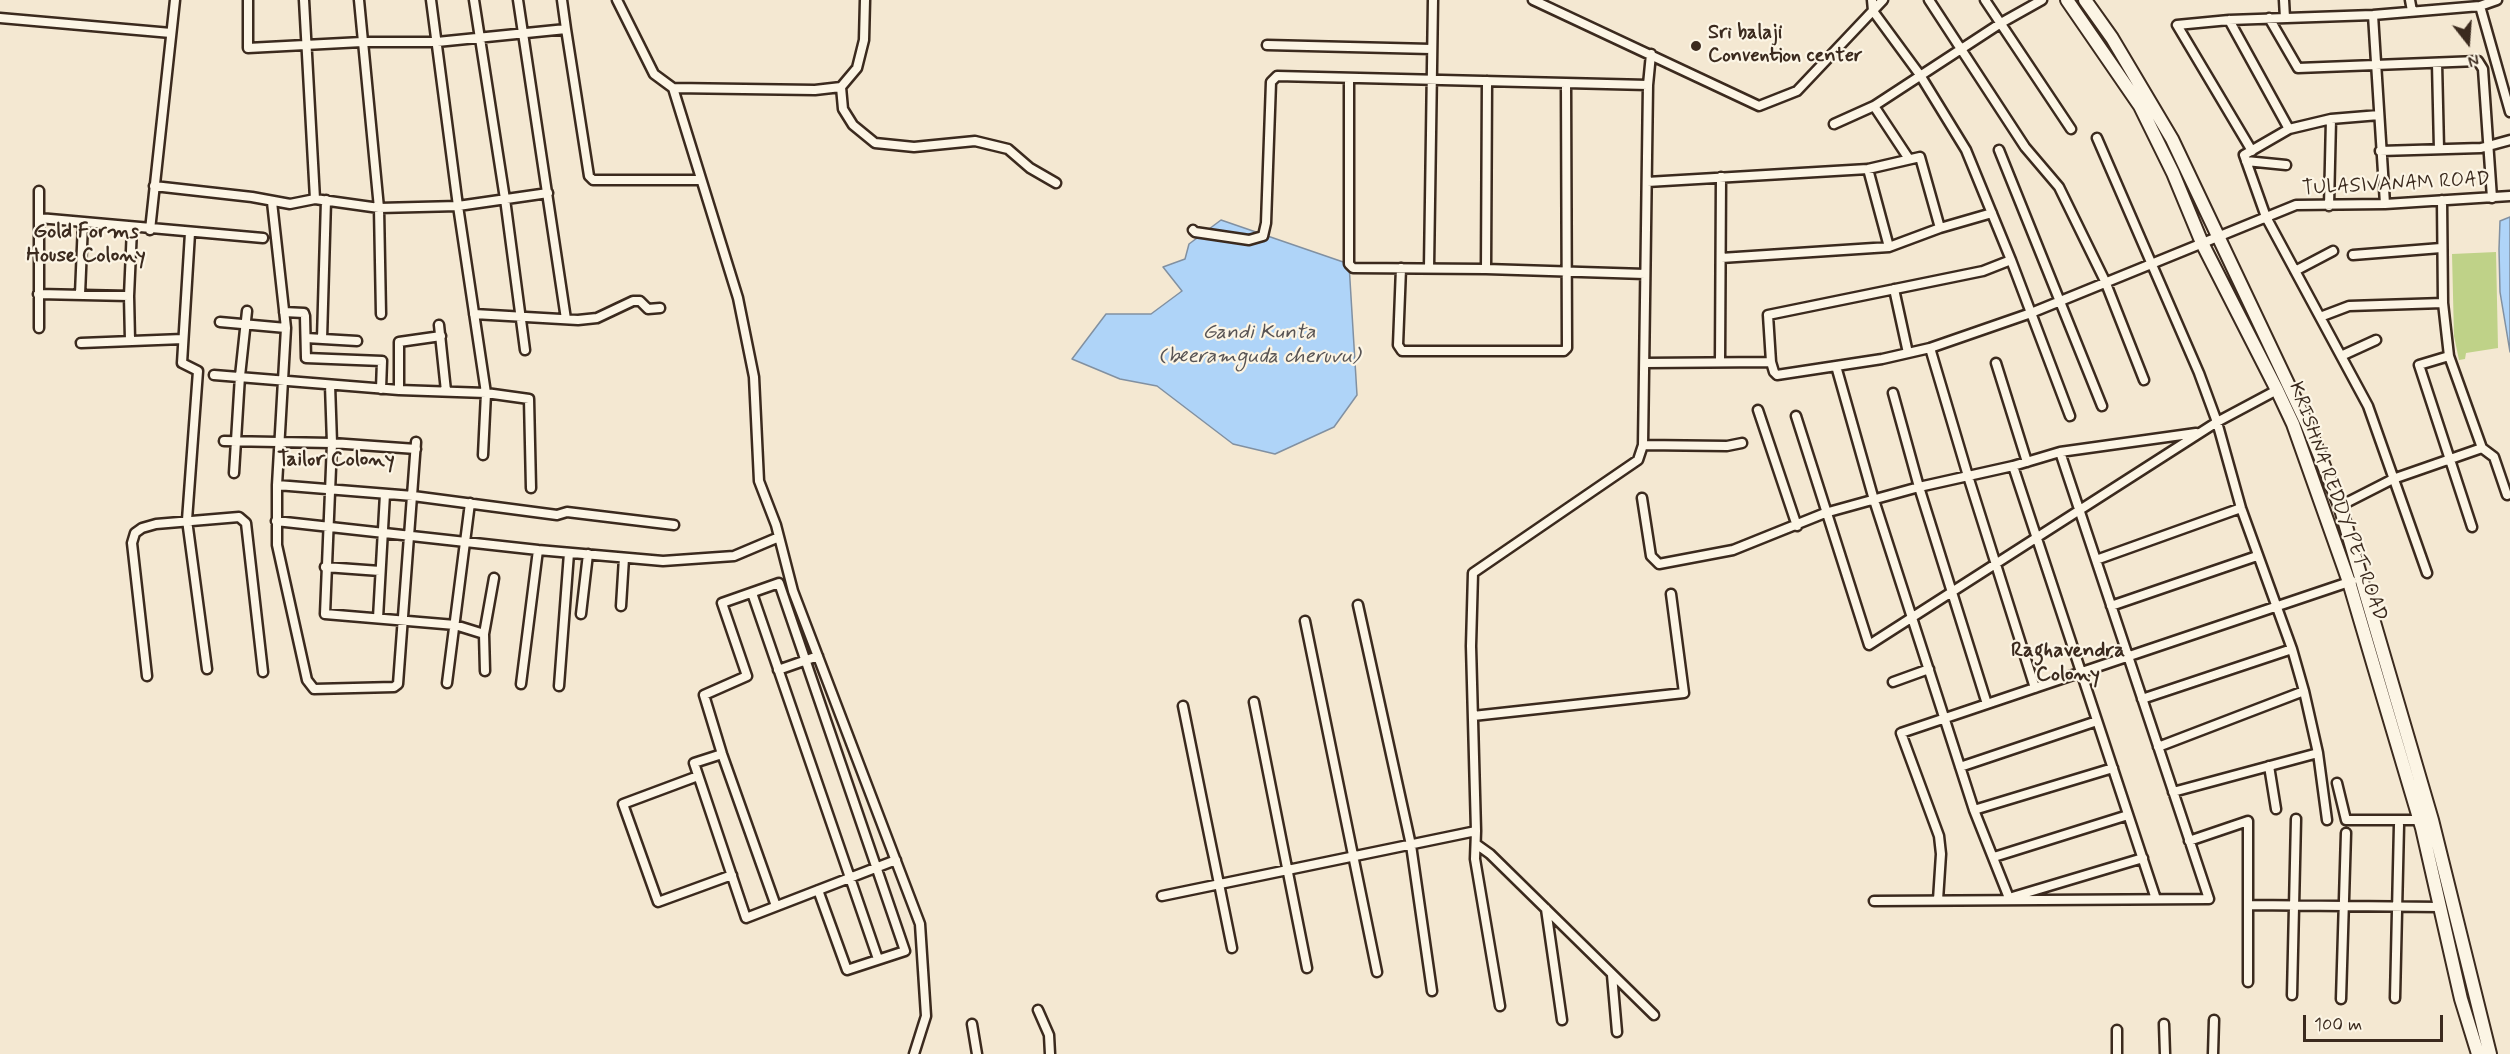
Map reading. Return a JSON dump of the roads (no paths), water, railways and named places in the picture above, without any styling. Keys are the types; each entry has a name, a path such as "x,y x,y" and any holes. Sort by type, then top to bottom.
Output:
{"main road":[{"name":"KRISHNA REDDY PET ROAD","path":"2067,0 2140,106 2173,173 2202,243 2293,424 2355,580 2432,820 2490,1054"},
{"name":"KRISHNA REDDY PET ROAD","path":"2085,0 2112,38 2163,123 2307,424 2340,506 2355,580 2419,820 2461,999 2478,1054"}],"street":[{"path":"150,230 175,0"},
{"path":"248,0 248,48 362,42 437,42 566,29"},
{"path":"304,0 315,199"},
{"path":"359,0 380,208 381,314"},
{"path":"431,0 458,206 486,393 483,455"},
{"path":"474,0 505,199 525,350"},
{"path":"518,0 566,319"},
{"path":"562,0 589,176 593,180 701,180"},
{"path":"617,0 654,74 673,88 815,90 841,87 857,68 864,40 865,0"},
{"path":"1430,268 1430,80 1433,0"},
{"path":"1533,0 1759,106 1797,91 1883,0"},
{"path":"1872,0 1873,11 1920,75 1966,150 2011,260 2070,416"},
{"path":"1929,0 2025,147 2059,187 2105,281 2144,380"},
{"path":"1985,0 2071,129"},
{"path":"1834,124 1874,106 1961,48 2042,0"},
{"path":"2284,0 2284,18"},
{"path":"2410,0 2412,11"},
{"path":"2252,151 2177,25 2229,20 2373,15 2480,6 2497,0"},
{"path":"2480,6 2510,112"},
{"path":"2373,15 2385,204"},
{"path":"0,18 171,33"},
{"path":"2269,18 2298,68 2478,61 2483,69 2492,198"},
{"path":"2229,20 2289,129"},
{"path":"1267,45 1431,49"},
{"path":"1500,1006 1475,860 1471,646 1473,573 1635,463 1643,445 1648,85 1651,54"},
{"path":"2437,63 2439,149"},
{"path":"1193,230 1249,240 1263,236 1266,223 1271,82 1277,76 1648,85"},
{"path":"1349,78 1349,264 1353,268 1645,274"},
{"path":"1486,269 1487,81"},
{"path":"1401,268 1398,345 1402,351 1564,351 1567,348 1566,84"},
{"path":"841,87 843,109 854,125 876,143 915,147 975,141 1008,149 1030,168 1056,183"},
{"path":"673,88 738,298 754,377 759,481 779,537 793,591 921,924 926,1016 914,1054"},
{"path":"1874,106 1909,159"},
{"path":"2379,115 2331,119 2289,129 2244,155 2266,217 2368,406 2427,573"},
{"path":"2330,206 2331,119"},
{"path":"2097,138 2199,374 2217,422 2241,508 2292,649 2304,691 2318,753 2326,820"},
{"path":"2380,151 2481,148 2510,140"},
{"path":"1999,150 2102,406"},
{"path":"1647,182 1868,170 1920,157 1940,228"},
{"path":"2246,161 2286,165"},
{"path":"1868,170 1889,247"},
{"path":"1720,362 1721,177"},
{"path":"154,186 252,197 272,202 297,204 315,199 380,208 458,206 548,193"},
{"path":"39,191 39,328"},
{"name":"TULASIVANAM ROAD","path":"1772,362 1777,375 1930,348 2031,313 2296,205 2385,204 2510,196"},
{"path":"322,339 326,200"},
{"path":"2442,200 2443,303 2449,356 2482,448 2494,457 2507,495"},
{"path":"224,441 280,441 416,446 396,686 316,689 310,686 277,545 277,484 280,441 286,328 272,202"},
{"path":"1720,258 1889,247 1940,228 1992,213"},
{"path":"39,219 263,238"},
{"path":"80,294 83,223"},
{"path":"130,340 132,228"},
{"path":"190,233 182,363 198,371 187,520 207,669"},
{"path":"2353,255 2441,248"},
{"path":"2295,271 2334,251"},
{"path":"1645,363 1772,362 1768,315 1983,271 2011,260"},
{"path":"1894,289 1908,353"},
{"path":"38,294 129,296"},
{"path":"474,314 566,319 597,318 633,301 640,301 648,309 660,308"},
{"path":"2320,317 2349,306 2443,303"},
{"path":"234,473 247,311"},
{"path":"285,312 304,314 307,319 306,358 382,361 381,388"},
{"path":"220,322 286,328"},
{"path":"439,325 446,391"},
{"path":"399,390 399,342 441,336"},
{"path":"306,338 357,341"},
{"path":"81,343 183,339"},
{"path":"2341,356 2376,340"},
{"path":"1930,348 2035,688"},
{"path":"2449,356 2419,365 2472,527"},
{"path":"1996,363 2027,462"},
{"path":"1836,366 1874,500 1960,767 1974,810 1995,857 2009,898"},
{"path":"214,375 399,390 486,393 529,399 531,488"},
{"path":"330,385 332,443 325,614 455,625 484,634"},
{"path":"1796,416 1825,513 1869,645 2217,422 2277,390"},
{"path":"1893,393 1919,487 1987,704"},
{"path":"1758,410 1797,526"},
{"path":"1642,498 1651,556 1659,564 1733,550 1825,513 2060,452 2200,433"},
{"path":"1643,445 1727,446 1742,443"},
{"path":"2340,506 2393,479 2482,448"},
{"path":"1874,901 2009,898 2209,899 2060,452"},
{"path":"2013,466 2156,899"},
{"path":"277,484 413,496 557,515 567,512 674,525"},
{"path":"378,618 385,494"},
{"path":"447,683 470,503"},
{"path":"2096,560 2241,508"},
{"path":"147,676 132,543 135,533 142,528 187,520 239,517 246,523 262,672"},
{"path":"276,521 538,550 663,561 735,556 779,537"},
{"path":"521,684 538,550"},
{"path":"559,686 569,553"},
{"path":"581,614 588,554"},
{"path":"2111,606 2257,556"},
{"path":"621,606 624,558"},
{"path":"326,567 380,571"},
{"path":"485,671 484,634 495,578"},
{"path":"1938,900 1941,854 1939,836 1901,733 2355,580"},
{"path":"776,906 722,754 704,695 747,676 722,603 779,583 905,951 847,970 818,890"},
{"path":"752,592 878,959"},
{"path":"1473,716 1684,693 1671,594"},
{"path":"1358,605 1411,845 1432,991"},
{"path":"1305,621 1377,972"},
{"path":"2142,699 2292,649"},
{"path":"778,670 818,656"},
{"path":"1893,682 1929,669"},
{"path":"2158,747 2304,691"},
{"path":"1254,702 1307,968"},
{"path":"1183,706 1217,884 1232,948"},
{"path":"1960,767 2097,721"},
{"path":"2173,792 2318,753"},
{"path":"722,754 694,763 746,918 896,860"},
{"path":"2269,766 2276,809"},
{"path":"1974,810 2113,768"},
{"path":"698,776 623,804 658,902 732,875"},
{"path":"2337,783 2346,820 2419,820"},
{"path":"1995,857 2128,815"},
{"path":"2292,995 2296,819"},
{"path":"2189,841 2248,821 2248,982"},
{"path":"2395,998 2399,825"},
{"path":"1162,896 1476,831"},
{"path":"2341,999 2346,833"},
{"path":"1476,844 1490,854 1654,1015"},
{"path":"2009,898 2143,858"},
{"path":"2249,905 2440,907"},
{"path":"1546,909 1562,1020"},
{"path":"1612,975 1617,1032"},
{"path":"1038,1010 1049,1035 1050,1054"},
{"path":"2213,1054 2214,1020"},
{"path":"972,1024 977,1054"},
{"path":"2164,1024 2165,1054"},
{"path":"2117,1030 2117,1054"}],"water":[{"path":"2510,217 2510,352 2500,292 2499,249 2500,221"},
{"name":"Gandi Kunta (beeramguda cheruvu)","path":"1221,220 1349,264 1357,395 1334,427 1275,454 1233,444 1157,386 1120,379 1072,359 1106,314 1151,314 1182,291 1163,267 1185,259 1189,244"}],"place":[{"name":"Sri balaji Convention center","path":"1696,46"}],"district":[{"name":"Gold Forms House Colony","path":"86,245"},
{"name":"Tailor Colony","path":"336,461"},
{"name":"Raghavendra Colony","path":"2068,664"}]}
